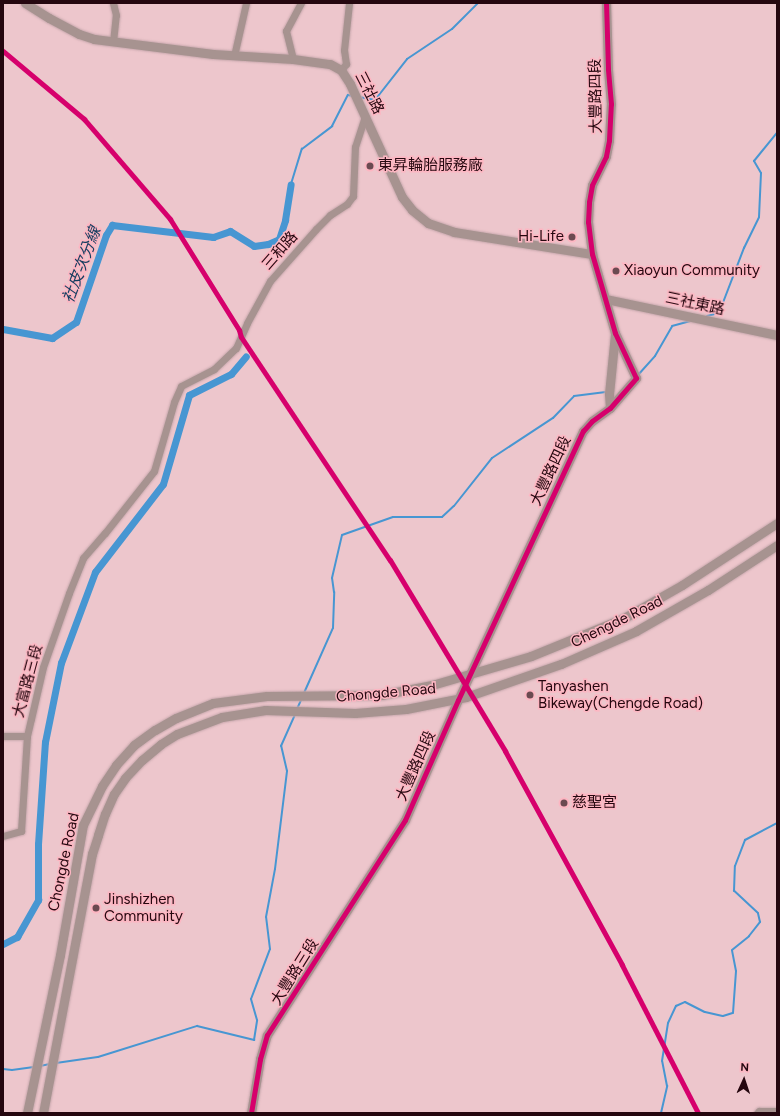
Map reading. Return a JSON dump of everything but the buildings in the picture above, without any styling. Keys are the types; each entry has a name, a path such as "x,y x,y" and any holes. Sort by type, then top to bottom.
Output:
{"street":[{"name":"三社路","path":"26,3 49,18 79,34 94,39 234,56 293,59 330,64 341,70 356,96 402,197 412,210 428,223 454,232 592,254"},
{"path":"113,3 116,15 113,42"},
{"path":"234,56 246,3"},
{"path":"293,59 286,31 301,3"},
{"path":"341,70 346,64 344,50 349,3"},
{"name":"大豐路四段","path":"385,853 405,820 469,676 583,432 592,421 610,408 636,378 615,333 592,254 588,222 592,185 606,156 610,120 606,3"},
{"name":"三和路","path":"181,386 214,369 236,348 247,323 270,281 316,229 330,215 346,204 353,196 356,147 365,116"},
{"name":"三社東路","path":"606,299 777,335"},
{"name":"大豐路四段","path":"610,408 609,394 615,333"},
{"name":"大富路三段","path":"3,836 21,831 27,736 43,667 69,593 83,558 105,533 154,470 174,402 181,386"},
{"name":"Chengde Road","path":"469,676 531,656 624,618 682,585 777,523"},
{"name":"Chengde Road","path":"458,700 561,664 636,631 708,590 777,545"},
{"name":"Chongde Road","path":"27,1113 60,955 84,825 92,803 116,765 134,745 155,730 176,718 213,703 267,696 381,695 469,676"},
{"name":"Chongde Road","path":"44,1110 92,854 105,814 121,783 142,760 176,734 222,717 265,710 355,713 406,709 458,700"},
{"path":"3,736 27,736"},
{"name":"大豐路三段","path":"251,1113 254,1087 267,1035 385,853"},
{"path":"757,1113 759,1111 777,1111"}],"waterway":[{"path":"359,97 375,100 407,59 452,29 478,3"},
{"path":"291,184 302,149 332,126 348,95 353,96"},
{"path":"707,316 719,313 744,248 759,217 761,173 754,161 777,133"},
{"name":"社皮次分線","path":"3,329 52,338 76,322 106,235 112,225 213,237 230,231 254,246 268,244 279,239 285,220 291,184"},
{"path":"638,375 655,356 672,326 691,321"},
{"path":"3,944 17,937 38,900 38,844 45,742 61,663 95,572 163,484 189,395 231,374 246,356"},
{"path":"304,693 333,628 334,592 332,578 342,535 393,517 442,517 454,506 492,458 553,418 574,396 606,392"},
{"path":"297,709 302,698"},
{"path":"56,1063 98,1057 197,1026 254,1040 257,1020 251,999 270,949 266,917 275,869 287,771 281,746 296,713"},
{"path":"661,1113 667,1086 662,1061 668,1023 676,1006 685,1002 705,1012 723,1016 733,1013 736,971 732,950 749,936 760,922 758,913 734,891 735,866 745,840 777,823"},
{"path":"40,1066 50,1064"},
{"path":"3,1069 12,1070 34,1067"}],"cycle path":[{"path":"251,1113 260,1059 267,1035 405,820 458,700 583,431 592,421 610,408 636,378 615,333 592,254 588,222 592,185 606,156 609,140 611,104 608,69 606,3"},
{"path":"3,51 84,119 170,219 239,330 241,337 390,560 505,751 622,965 698,1113"}],"place":[{"name":"東昇輪胎服務廠","path":"370,166"},
{"name":"Hi-Life","path":"572,237"},
{"name":"Xiaoyun Community","path":"616,271"},
{"name":"Tanyashen Bikeway(Chengde Road)","path":"530,695"},
{"name":"慈聖宮","path":"564,803"},
{"name":"Jinshizhen Community","path":"96,908"}]}
